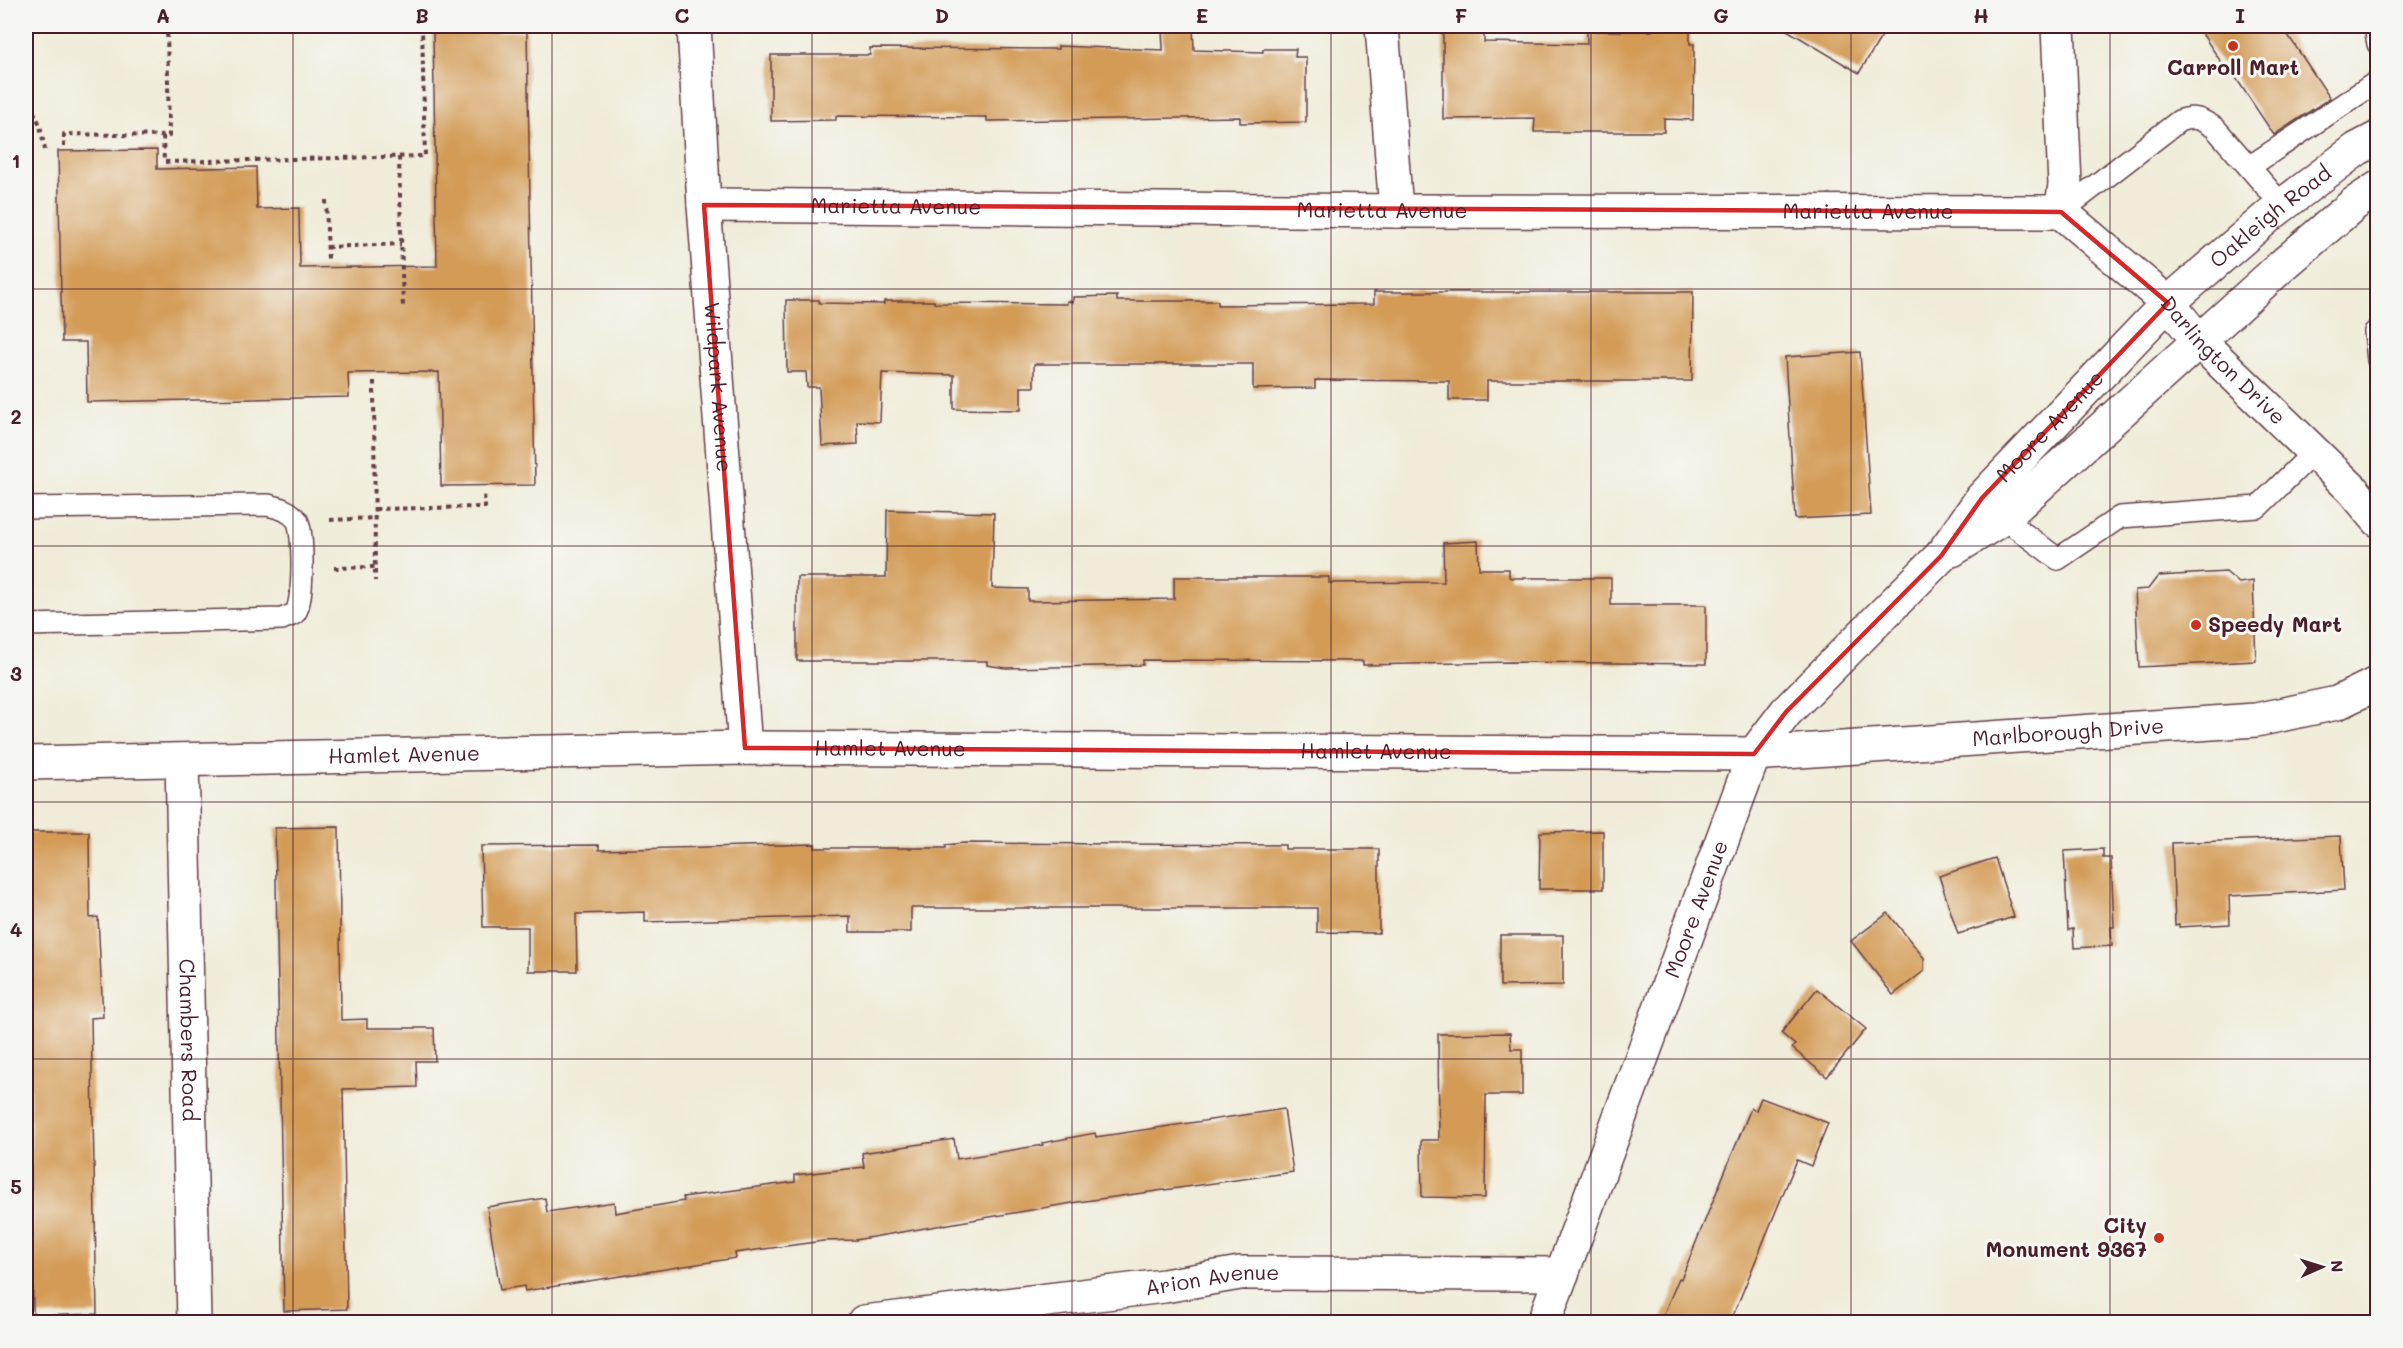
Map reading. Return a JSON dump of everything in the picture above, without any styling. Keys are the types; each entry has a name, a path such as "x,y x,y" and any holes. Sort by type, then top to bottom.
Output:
{"street":[{"name":"Wildpark Avenue","path":"694,26 704,205 745,748"},
{"path":"1382,26 1396,211"},
{"path":"2058,26 2065,185 2061,212"},
{"name":"Oakleigh Road","path":"2168,303 2282,205 2357,149 2378,138"},
{"name":"Oakleigh Road","path":"2198,340 2354,204 2378,188"},
{"name":"Marietta Avenue","path":"704,205 1396,211 2061,212"},
{"name":"Darlington Drive","path":"2061,212 2168,303 2198,340 2352,489 2378,520"},
{"name":"Moore Avenue","path":"1544,1323 1754,754 1786,712 1941,556 1982,498 2168,303"},
{"name":"Moore Avenue","path":"1941,556 2003,518 2198,340"},
{"name":"Marlborough Drive","path":"1754,754 2256,720 2337,703 2378,683"},
{"name":"Hamlet Avenue","path":"26,763 745,748 1754,754"},
{"name":"Chambers Road","path":"182,760 194,1323"},
{"name":"Arion Avenue","path":"864,1323 1164,1286 1240,1273 1562,1274"}],"lane":[{"path":"2375,26 2378,44"},
{"path":"2249,166 2378,81"},
{"path":"2061,212 2179,121 2191,116 2215,128 2282,205"},
{"path":"2378,329 2375,332 2378,360"},
{"path":"2003,518 2058,559 2120,517 2258,507 2314,452"},
{"path":"26,508 268,505 286,510 298,522 302,540 300,603 295,613 282,619 26,625"}],"path":[{"path":"64,147 64,134 169,136 167,26"},
{"path":"163,136 164,162 425,156 422,26"},
{"path":"26,95 40,125 45,150"},
{"path":"399,157 403,309"},
{"path":"326,200 328,259"},
{"path":"327,247 401,244"},
{"path":"374,381 375,581"},
{"path":"375,508 485,507 484,494"},
{"path":"327,520 375,518"},
{"path":"327,568 375,567"}],"highlighted area":[{"path":"704,205 2061,212 2168,303 1982,498 1941,556 1786,712 1754,754 745,748"}],"building":[{"path":"1780,26 1888,26 1859,73"},
{"path":"2197,26 2282,26 2330,98 2274,135 2228,66 2225,68"},
{"path":"1193,27 1194,50 1263,52 1263,49 1296,49 1295,57 1306,57 1306,122 1240,123 1240,117 987,121 987,117 836,116 836,120 771,121 771,55 870,55 870,48 1058,49 1058,46 1163,50 1162,28"},
{"path":"1652,27 1690,28 1690,44 1694,44 1693,120 1664,119 1664,132 1534,132 1535,118 1443,119 1443,30 1484,30 1484,42 1587,44 1587,31 1652,31"},
{"path":"527,31 535,485 441,486 439,372 348,373 349,397 87,402 86,342 62,342 58,151 157,150 157,169 256,167 257,209 299,208 300,268 437,266 433,33"},
{"path":"1374,292 1693,292 1692,381 1487,381 1487,400 1449,400 1449,381 1315,380 1315,388 1253,389 1253,364 1034,364 1034,387 1021,387 1021,410 954,409 954,375 882,373 880,422 857,421 858,444 822,446 819,387 807,387 806,372 787,372 786,300 884,304 884,301 934,301 934,303 1067,304 1067,301 1073,302 1073,297 1117,296 1117,301 1218,301 1218,305 1374,304"},
{"path":"1860,352 1871,515 1795,519 1785,357"},
{"path":"887,510 994,513 992,588 1028,589 1028,601 1174,599 1174,577 1329,577 1329,583 1444,582 1443,543 1478,541 1479,569 1509,569 1509,577 1512,578 1611,578 1611,605 1706,605 1706,664 1512,662 1363,665 1363,661 1143,660 1143,665 1006,668 987,665 987,661 797,661 797,577 886,577"},
{"name":"Speedy Mart","path":"2226,572 2239,583 2253,581 2256,661 2139,667 2135,590 2148,589 2158,576"},
{"path":"339,827 341,1020 367,1019 367,1028 434,1028 435,1061 416,1061 417,1087 343,1089 347,1309 284,1311 275,828"},
{"path":"1603,831 1603,889 1539,889 1540,832"},
{"path":"26,832 89,832 90,918 98,917 103,1017 91,1018 97,1314 33,1316"},
{"path":"2341,836 2344,890 2229,896 2230,924 2179,927 2179,924 2175,925 2172,843"},
{"path":"964,843 1285,845 1285,849 1379,849 1379,933 1317,932 1317,908 911,908 911,932 850,932 850,916 645,922 645,912 576,914 577,971 528,971 528,927 483,927 481,846 599,845 599,850 815,844 815,848 946,848 946,845"},
{"path":"2103,849 2103,858 2111,858 2114,927 2111,927 2112,946 2074,948 2073,929 2068,930 2064,851"},
{"path":"1995,858 2014,917 1958,934 1939,876"},
{"path":"1888,913 1924,958 1924,971 1893,995 1851,941"},
{"path":"1500,935 1563,935 1563,985 1500,986"},
{"path":"1817,989 1866,1029 1827,1077 1792,1048 1795,1045 1781,1033"},
{"path":"1510,1033 1511,1049 1522,1049 1522,1095 1486,1095 1485,1198 1422,1197 1421,1140 1439,1140 1438,1034"},
{"path":"1761,1098 1828,1123 1811,1166 1797,1160 1730,1323 1660,1323 1679,1278 1681,1279 1751,1108 1756,1110"},
{"path":"1284,1109 1293,1172 1078,1202 855,1240 823,1241 735,1253 736,1258 525,1291 524,1286 500,1290 487,1207 545,1198 547,1212 614,1202 615,1213 684,1201 683,1197 795,1182 795,1175 864,1167 862,1153 954,1139 957,1159 1043,1145 1042,1143 1095,1133 1096,1137"}],"place":[{"name":"Carroll Mart","path":"2233,46"},
{"name":"Speedy Mart","path":"2196,625"},
{"name":"City Monument 9367","path":"2159,1238"}]}
